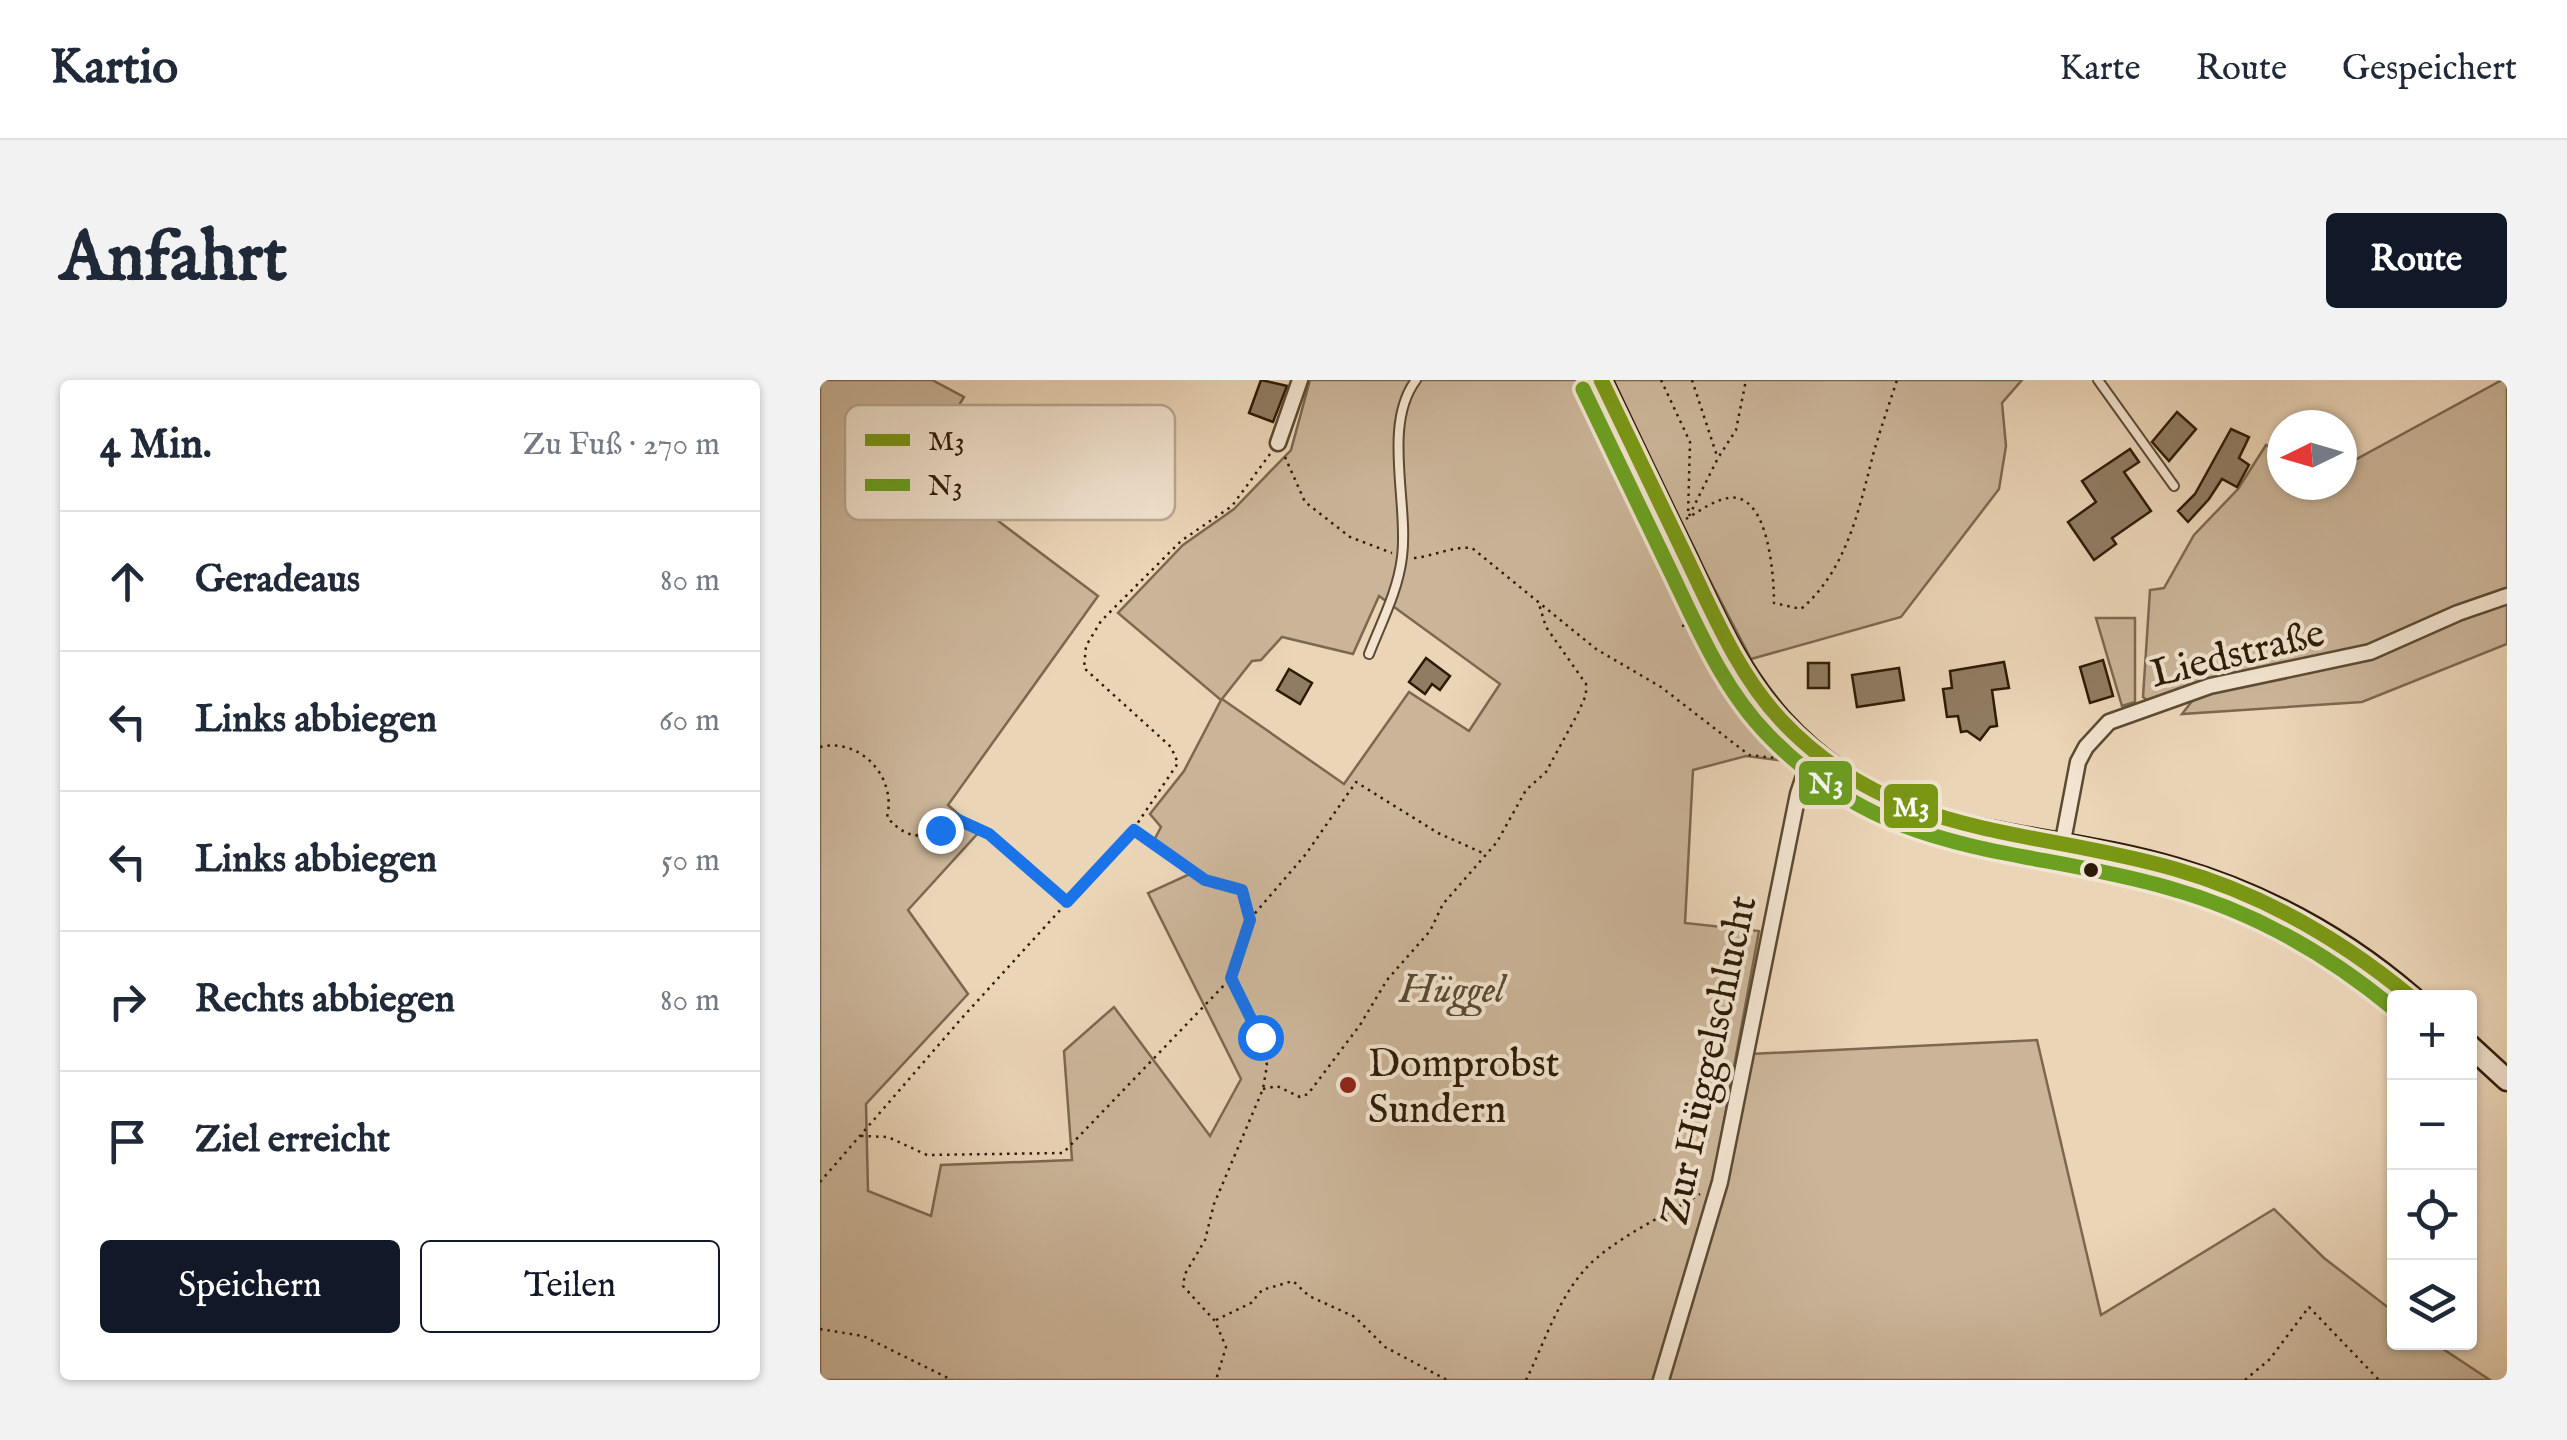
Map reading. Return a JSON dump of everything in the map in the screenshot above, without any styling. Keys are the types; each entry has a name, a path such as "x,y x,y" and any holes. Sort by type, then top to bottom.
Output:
{"street":[{"path":"1278,444 1300,380"},
{"path":"1600,380 1743,672 1783,722 1818,756 1857,783 1912,811 2060,854 2173,868 2240,891 2317,928 2404,990"},
{"name":"Liedstraße","path":"2060,854 2078,762 2109,722 2210,686 2370,652 2507,596"},
{"name":"Zur Hüggelschlucht","path":"1661,1380 1720,1182 1798,794 1804,776 1818,756"},
{"path":"2477,1052 2507,1080"}],"lane":[{"path":"1370,654 1402,557 1399,444 1402,410 1416,380"},
{"path":"2098,380 2174,486"}],"path":[{"path":"1660,380 1690,442 1688,518"},
{"path":"1692,380 1718,458"},
{"path":"1688,518 1736,430 1746,380"},
{"path":"1688,518 1725,498 1746,501 1754,508 1773,562 1774,603 1801,609 1822,592 1858,520 1897,380"},
{"path":"820,1182 1134,830 1178,762 1171,746 1084,668 1086,646 1101,621 1181,541 1232,506 1278,444 1304,502 1350,536 1402,557 1434,556 1461,547 1472,548 1596,650 1660,687 1749,755 1774,758 1790,745"},
{"path":"1263,1088 1277,1086 1300,1097 1308,1094 1388,980 1430,932 1443,904 1487,854 1526,790 1546,772 1586,695 1586,684 1546,627 1538,599"},
{"path":"1682,626 1704,621"},
{"path":"820,747 832,744 858,749 876,766 888,800 887,817 900,833 914,836 940,830 954,818 960,819 989,834 1067,902"},
{"path":"859,1136 888,1138 927,1154 1063,1153 1231,978 1250,920 1306,854 1356,782 1438,832 1487,854"},
{"path":"1134,830 1205,880 1242,890 1250,920"},
{"path":"2060,854 2089,870 2126,872"},
{"path":"1216,1380 1226,1347 1215,1321 1183,1286 1263,1088 1267,1065 1260,1037 1231,978"},
{"path":"1526,1380 1546,1331 1588,1266 1604,1252 1720,1182"},
{"path":"1215,1321 1251,1303 1262,1290 1293,1282 1309,1296 1355,1318 1385,1347 1445,1380"},
{"path":"2244,1380 2270,1359 2309,1308 2379,1380"},
{"path":"820,1329 862,1336 952,1380"}],"green space":[{"name":"Hüggel","path":"820,380 932,380 964,397 959,405 845,405 845,520 997,520 1098,596 948,805 979,832 908,910 968,994 866,1104 868,1191 931,1216 941,1165 1072,1160 1064,1051 1114,1007 1210,1136 1241,1079 1148,893 1190,874 1151,846 1161,827 1150,814 1184,771 1221,700 1118,613 1183,545 1234,509 1291,450 1310,380 1581,380 1649,530 1700,630 1759,722 1793,762 1746,756 1693,770 1685,923 1759,931 1715,1170 1654,1380 820,1380","holes":["1379,596 1500,684 1469,731 1409,692 1344,784 1222,699 1252,661 1261,660 1282,637 1353,654"]},
{"path":"1609,380 2022,380 2002,403 2006,446 1999,489 1901,617 1751,659"},
{"path":"2507,380 2507,644 2362,702 2182,714 2206,683 2148,701 2143,697 2150,590 2164,588 2194,535 2238,489 2266,445 2267,500 2357,500 2357,459"},
{"path":"2096,618 2135,618 2135,702 2122,706"},
{"path":"2037,1040 2101,1315 2274,1209 2324,1258 2387,1307 2387,1350 2445,1350 2490,1380 1669,1380 1725,1192 1750,1054"}],"building":[{"path":"1261,380 1287,386 1273,422 1249,413"},
{"path":"2177,412 2196,429 2169,461 2152,442"},
{"path":"2231,429 2249,437 2239,458 2249,465 2237,487 2222,479 2188,522 2178,511 2195,494"},
{"path":"2130,449 2139,462 2124,472 2151,511 2112,538 2116,544 2094,560 2068,522 2096,502 2082,481"},
{"path":"1426,658 1450,676 1440,690 1432,684 1425,694 1409,682"},
{"path":"2103,660 2113,696 2090,703 2080,667"},
{"path":"2004,662 2009,688 1992,690 1997,726 1990,727 1980,740 1967,731 1961,732 1958,716 1947,717 1943,689 1952,688 1950,671"},
{"path":"1808,663 1829,663 1829,688 1808,688"},
{"path":"1899,668 1904,700 1857,707 1852,675"},
{"path":"1289,669 1312,683 1300,704 1277,690"}],"transit line":[{"name":"M3","path":"1601,380 1739,663 1781,720 1824,759 1870,788 1917,809 1966,824 2121,855 2208,879 2300,921 2401,990"},
{"name":"N3","path":"1583,389 1724,676 1768,735 1814,776 1860,806 1908,827 1956,842 2169,888 2230,909 2288,936 2387,1003"}],"place":[{"name":"Domprobst Sundern","path":"1348,1085"}],"route":[{"path":"940,830 954,818 989,834 1067,902 1134,830 1205,880 1242,890 1250,920 1231,978 1260,1037"}]}
